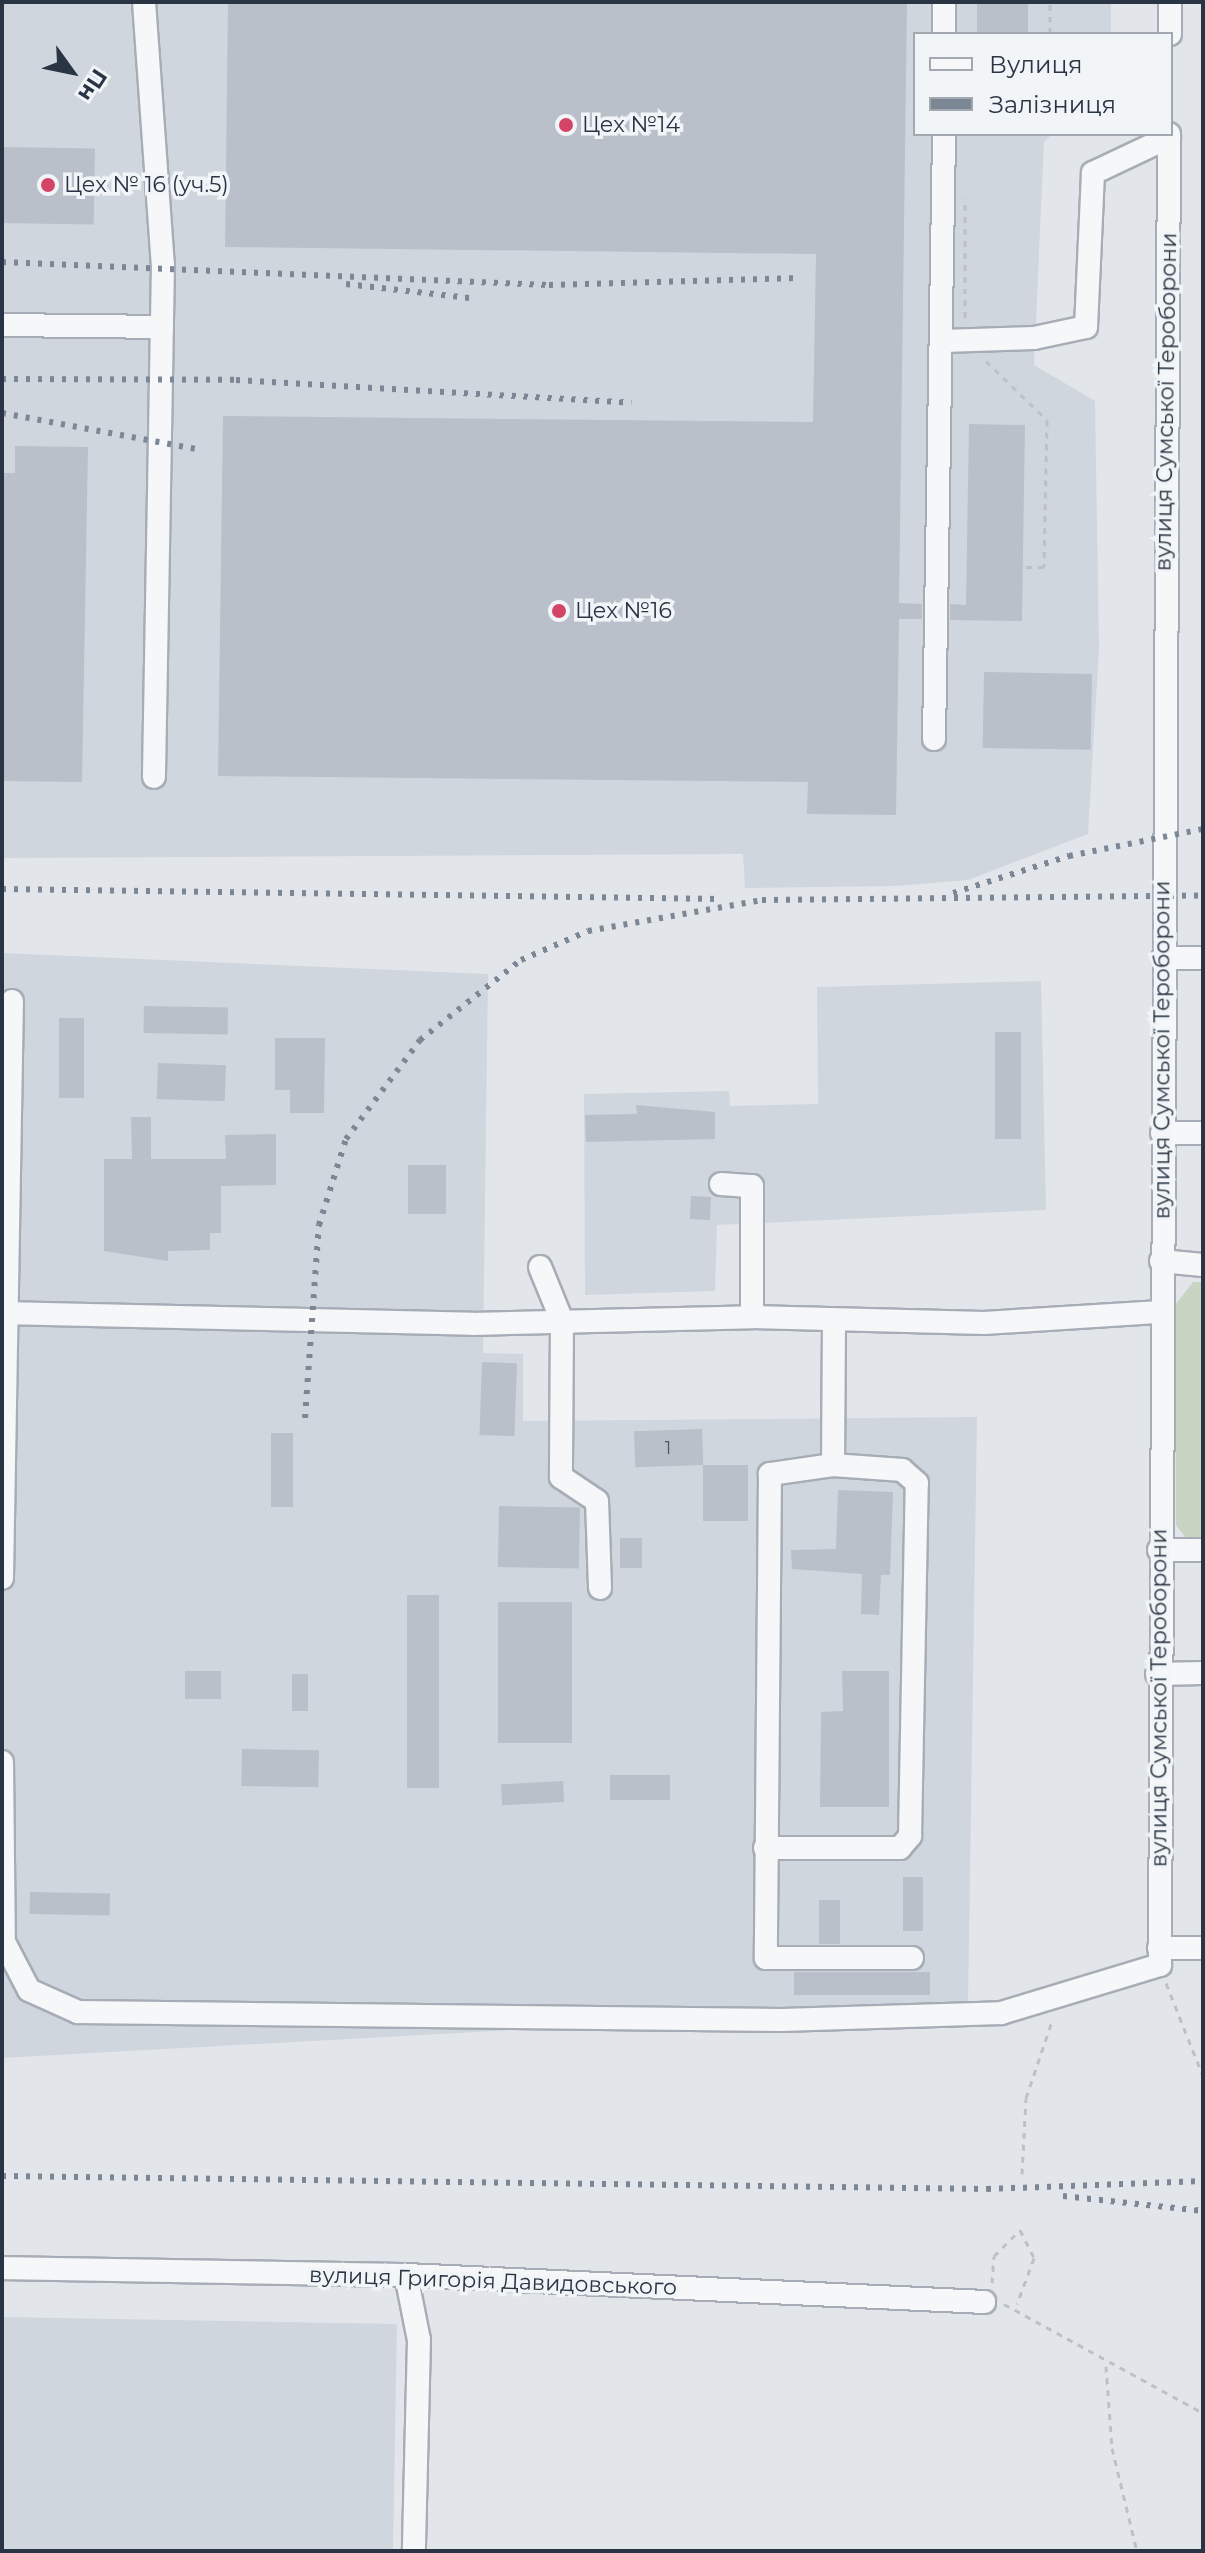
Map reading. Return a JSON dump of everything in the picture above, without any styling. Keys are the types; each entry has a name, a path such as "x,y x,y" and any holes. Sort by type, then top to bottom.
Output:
{"street":[{"path":"144,2 162,327 154,777"},
{"path":"944,2 944,32"},
{"path":"1170,2 1170,32"},
{"path":"934,739 954,340 944,136"},
{"path":"954,340 1086,327 1093,173 1169,136"},
{"name":"вулиця Сумської Тероборони","path":"1159,1957 1157,1674 1169,136"},
{"path":"2,325 162,327"},
{"path":"1163,958 1203,958"},
{"path":"2,1578 12,1001"},
{"path":"1162,1133 1203,1133"},
{"path":"721,1184 752,1186 752,1317"},
{"path":"1161,1261 1203,1265"},
{"path":"540,1267 562,1321 561,1477 597,1501 600,1588"},
{"path":"5,1314 502,1321 752,1317 834,1323 1161,1312"},
{"path":"833,1465 834,1323"},
{"path":"765,1848 900,1848 910,1836 917,1483 902,1470 833,1465 770,1474 765,1848 766,1958 912,1958"},
{"path":"1159,1550 1203,1550"},
{"path":"1157,1674 1203,1673"},
{"path":"2,1762 4,1942 29,1990 78,2012 782,2020 1001,2013 1159,1957 1203,1948"},
{"name":"вулиця Григорія Давидовського","path":"2,2268 406,2275 988,2302"},
{"path":"406,2275 419,2340 414,2551"}],"path":[{"path":"1050,2 1050,32"},
{"path":"966,181 954,340 1047,420 1044,567 1023,567"},
{"path":"1159,1957 1203,2076"},
{"path":"1022,2174 1026,2098 1066,1992"},
{"path":"1017,2305 1034,2258 1020,2230 994,2256 988,2302 1017,2305 1106,2366 1203,2413"},
{"path":"1106,2366 1112,2448 1137,2551"}],"shaded area":[{"path":"2,2 1111,2 1111,32 913,32 913,136 1050,136 1044,142 1034,365 1095,401 1099,649 1088,834 968,880 895,886 745,888 743,854 2,858"},
{"path":"2,953 488,974 483,1353 523,1354 523,1421 977,1417 968,2005 2,2058"},
{"path":"1041,981 1046,1210 717,1225 715,1291 585,1295 584,1094 729,1091 730,1106 818,1104 817,987"},
{"path":"2,2317 397,2324 393,2551 2,2551"}],"green space":[{"path":"1193,1282 1203,1282 1203,1541 1189,1542 1176,1525 1175,1305"}],"building":[{"path":"228,2 907,2 899,603 922,604 922,619 899,619 896,815 807,814 808,782 218,776 223,416 813,422 816,254 225,247"},
{"path":"977,2 1028,2 1028,32 977,32"},
{"name":"Цех № 16 (уч.5)","path":"2,147 95,149 94,225 2,223"},
{"path":"969,424 1025,425 1022,621 950,620 950,604 966,605"},
{"path":"15,446 88,447 82,782 2,781 2,473 15,473"},
{"path":"984,672 1092,674 1091,750 983,748"},
{"path":"144,1006 228,1007 228,1034 144,1033"},
{"path":"59,1018 84,1018 84,1098 59,1098"},
{"path":"995,1032 1021,1032 1021,1139 995,1139"},
{"path":"275,1038 325,1038 324,1113 290,1113 290,1090 275,1090"},
{"path":"158,1063 226,1065 225,1101 157,1099"},
{"path":"636,1105 715,1112 715,1139 586,1142 585,1115 637,1114"},
{"path":"131,1117 151,1117 151,1159 226,1159 225,1135 276,1134 276,1185 221,1186 221,1233 210,1233 210,1250 168,1251 168,1261 104,1251 104,1159 132,1159"},
{"path":"408,1165 446,1165 446,1214 408,1214"},
{"path":"691,1196 711,1197 710,1220 690,1219"},
{"path":"482,1362 517,1363 514,1436 479,1435"},
{"path":"702,1429 703,1465 635,1467 634,1431"},
{"path":"271,1433 293,1433 293,1507 271,1507"},
{"path":"703,1465 748,1465 748,1521 703,1521"},
{"path":"838,1490 893,1492 890,1575 881,1575 879,1615 861,1614 862,1574 792,1569 791,1550 836,1549"},
{"path":"499,1506 580,1507 579,1568 498,1567"},
{"path":"620,1538 642,1538 642,1568 620,1568"},
{"path":"407,1595 439,1595 439,1788 407,1788"},
{"path":"498,1602 572,1602 572,1743 498,1743"},
{"path":"185,1671 221,1671 221,1699 185,1699"},
{"path":"842,1671 889,1671 889,1807 820,1807 821,1712 843,1711"},
{"path":"292,1674 308,1674 308,1711 292,1711"},
{"path":"242,1749 319,1750 318,1787 241,1786"},
{"path":"610,1775 670,1775 670,1800 610,1800"},
{"path":"563,1781 564,1802 502,1805 501,1784"},
{"path":"903,1877 923,1877 923,1931 903,1931"},
{"path":"30,1892 110,1893 110,1915 30,1914"},
{"path":"819,1900 840,1900 840,1944 819,1944"},
{"path":"794,1972 930,1972 930,1995 794,1995"}],"railway":[{"path":"2,262 549,285 798,278"},
{"path":"346,284 469,298"},
{"path":"2,379 236,380 631,403"},
{"path":"2,413 202,450"},
{"path":"953,893 1069,856 1203,829"},
{"path":"2,889 722,899"},
{"path":"305,1418 319,1225 346,1139 420,1040 521,960 588,931 762,900 1203,895"},
{"path":"2,2176 987,2189 1203,2181"},
{"path":"1063,2196 1203,2211"}],"place":[{"name":"Цех №14","path":"566,125"},
{"name":"Цех № 16 (уч.5)","path":"48,185"},
{"name":"Цех №16","path":"559,611"}]}
